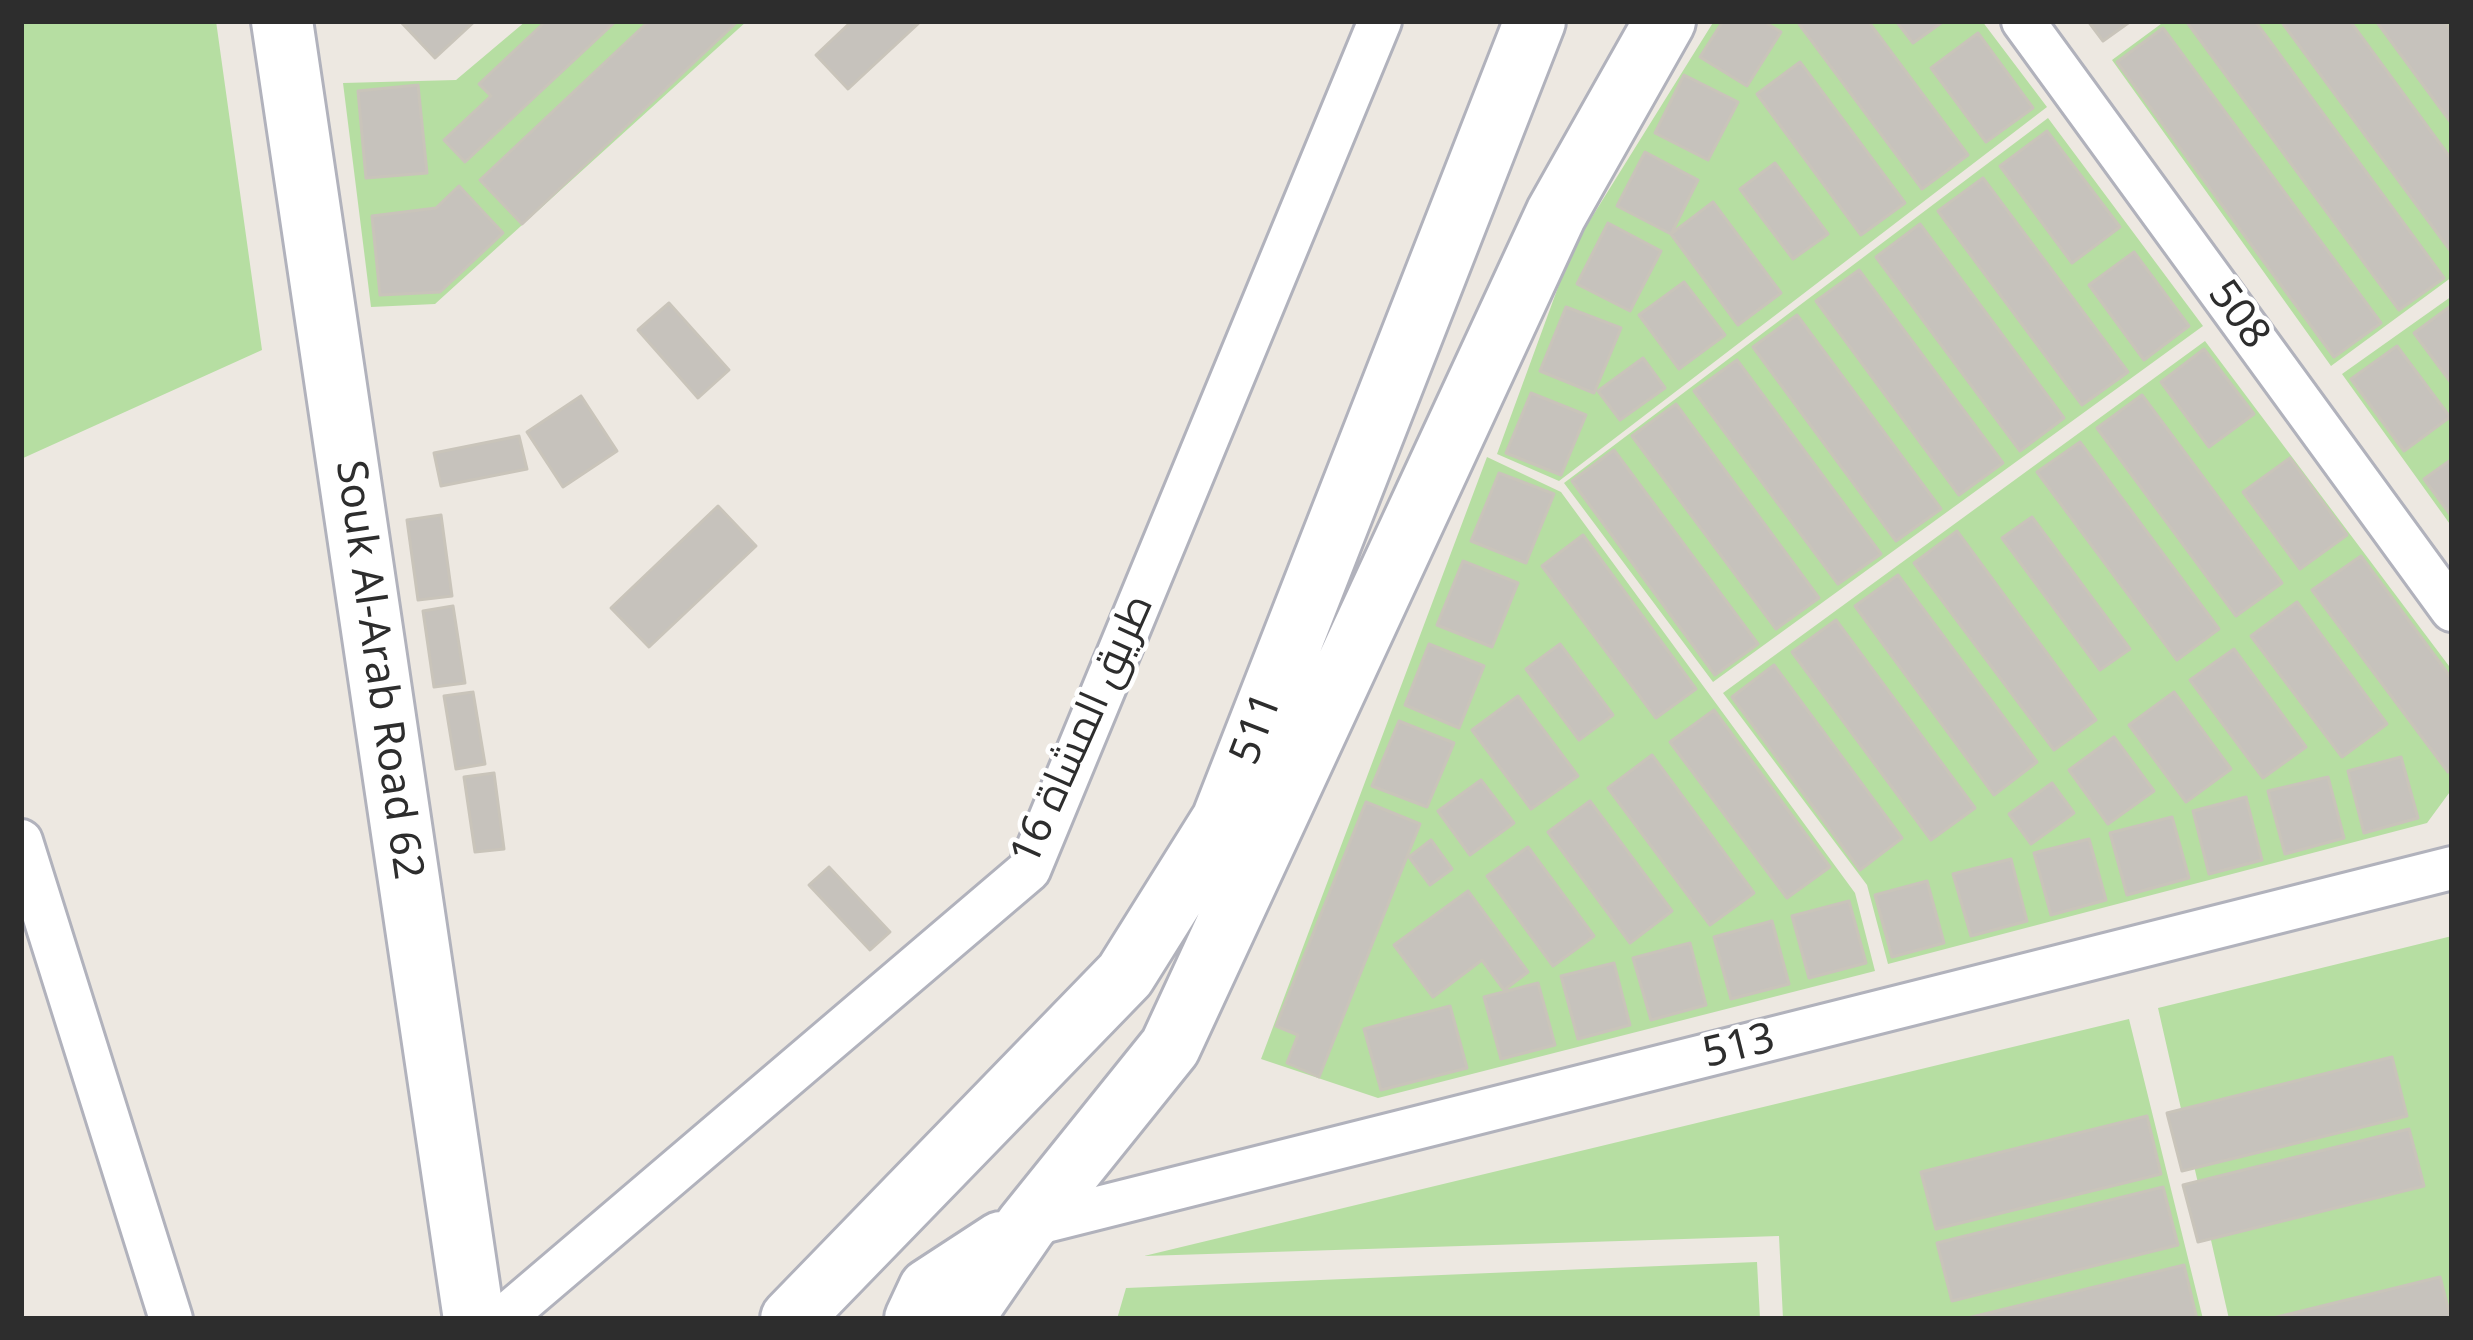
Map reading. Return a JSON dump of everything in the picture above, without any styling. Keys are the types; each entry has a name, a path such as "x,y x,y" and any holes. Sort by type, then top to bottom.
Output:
{"main road":[{"name":"Souk Al-Arab Road 62","path":"282,21 474,1319"},
{"name":"511","path":"791,1319 1125,975 1222,820 1535,21"},
{"name":"511","path":"962,1319 1026,1226 1171,1047 1556,214 1665,21"},
{"path":"915,1319 929,1289 1026,1226"}],"street":[{"name":"طريق المشاة 16","path":"502,1319 1029,870 1380,21"},
{"name":"508","path":"2024,21 2452,610"},
{"path":"21,841 171,1319"},
{"name":"513","path":"1026,1226 2452,868"}],"green space":[{"path":"21,21 216,21 262,350 21,459"},
{"path":"526,21 747,21 435,304 371,307 343,83 456,80"},
{"path":"1714,21 1982,21 2047,107 1559,481 1497,454 1572,249"},
{"path":"2165,21 2452,21 2452,277 2331,366 2112,60"},
{"path":"2048,118 2203,326 1713,682 1564,483"},
{"path":"2452,296 2452,527 2342,374"},
{"path":"2205,341 2452,670 2452,789 2427,823 1888,964 1867,885 1723,693"},
{"path":"1487,457 1561,492 1855,893 1875,971 1378,1098 1261,1059"},
{"path":"2452,936 2452,1319 2229,1319 2158,1008"},
{"path":"2129,1019 2203,1319 1783,1319 1779,1236 1144,1256"},
{"path":"1757,1262 1760,1319 1117,1319 1126,1288"}],"building":[{"path":"400,21 475,21 435,58"},
{"path":"546,21 616,21 465,162 444,140 491,96 479,84"},
{"path":"649,21 738,21 522,224 480,180"},
{"path":"852,21 921,21 848,89 816,55"},
{"path":"1723,21 1763,21 1781,32 1747,86 1700,57"},
{"path":"1868,21 1968,155 1922,189 1799,24"},
{"path":"1896,21 1944,21 1913,43"},
{"path":"2088,21 2131,21 2103,41"},
{"path":"2186,21 2255,21 2444,278 2399,310"},
{"path":"2281,21 2350,21 2452,160 2452,253"},
{"path":"2376,21 2444,21 2452,32 2452,124"},
{"path":"2163,28 2381,323 2334,357 2117,62"},
{"path":"1978,33 2033,108 1986,142 1931,68"},
{"path":"1800,62 1905,203 1861,235 1757,94"},
{"path":"1684,75 1738,102 1708,160 1655,133"},
{"path":"418,85 427,173 366,178 358,91"},
{"path":"2047,131 2120,227 2072,263 2000,166"},
{"path":"1645,152 1698,180 1671,234 1617,206"},
{"path":"1775,163 1828,234 1793,259 1740,189"},
{"path":"1983,178 2128,372 2082,405 1938,211"},
{"path":"459,186 503,233 440,292 380,295 372,216 436,208"},
{"path":"1713,202 1781,293 1738,325 1671,234"},
{"path":"1608,223 1661,251 1630,311 1577,284"},
{"path":"1920,224 2064,418 2020,451 1876,257"},
{"path":"2134,252 2189,326 2144,360 2089,285"},
{"path":"1859,270 2003,463 1959,495 1816,301"},
{"path":"1684,282 1725,335 1679,369 1639,315"},
{"path":"669,303 729,370 698,398 638,330"},
{"path":"2452,305 2452,384 2414,333"},
{"path":"1566,307 1621,328 1594,393 1540,371"},
{"path":"1797,315 1941,509 1896,541 1753,347"},
{"path":"2397,346 2450,417 2404,451 2351,379"},
{"path":"2204,349 2254,414 2209,447 2161,382"},
{"path":"1643,358 1665,388 1620,420 1598,391"},
{"path":"1737,360 1881,554 1838,584 1694,391"},
{"path":"1531,393 1586,415 1561,475 1506,453"},
{"path":"2142,395 2282,583 2236,616 2097,428"},
{"path":"581,396 617,451 563,487 527,432"},
{"path":"1676,404 1819,598 1776,629 1632,436"},
{"path":"519,436 527,469 441,486 434,453"},
{"path":"2080,442 2219,629 2177,660 2037,472"},
{"path":"1614,450 1758,644 1715,675 1572,481"},
{"path":"2290,458 2347,535 2300,569 2243,492"},
{"path":"2452,459 2452,517 2424,479"},
{"path":"1499,473 1554,494 1526,563 1471,541"},
{"path":"718,506 756,546 649,647 611,608"},
{"path":"441,515 452,596 418,600 407,520"},
{"path":"2032,517 2130,649 2100,670 2002,538"},
{"path":"1957,531 2096,720 2054,750 1914,563"},
{"path":"1583,535 1696,689 1656,718 1542,566"},
{"path":"2361,556 2452,679 2452,769 2448,772 2312,590"},
{"path":"1463,561 1518,583 1492,647 1437,625"},
{"path":"1898,575 2037,762 1994,795 1855,606"},
{"path":"2297,602 2387,724 2342,757 2251,636"},
{"path":"453,606 465,683 434,687 423,611"},
{"path":"1836,620 1975,808 1931,840 1792,652"},
{"path":"1429,644 1484,666 1459,728 1405,705"},
{"path":"1560,644 1613,715 1579,740 1526,669"},
{"path":"2234,649 2306,747 2263,778 2190,680"},
{"path":"1774,665 1902,838 1860,870 1732,697"},
{"path":"473,692 485,764 456,769 444,696"},
{"path":"2174,692 2231,769 2186,802 2129,725"},
{"path":"1518,696 1578,776 1531,809 1472,730"},
{"path":"1714,710 1830,867 1787,898 1670,742"},
{"path":"1399,721 1454,743 1427,807 1372,786"},
{"path":"2114,737 2154,791 2108,824 2069,770"},
{"path":"1652,755 1754,893 1710,925 1608,788"},
{"path":"2401,757 2418,818 2364,833 2348,771"},
{"path":"494,773 504,849 475,852 464,777"},
{"path":"2328,777 2344,838 2285,854 2268,791"},
{"path":"1481,780 1514,823 1470,855 1438,811"},
{"path":"2052,783 2074,813 2031,844 2009,814"},
{"path":"2246,797 2262,860 2209,874 2193,811"},
{"path":"1590,801 1672,911 1630,943 1548,832"},
{"path":"1366,802 1420,824 1319,1077 1287,1063 1298,1035 1276,1026"},
{"path":"2172,817 2189,878 2127,895 2110,833"},
{"path":"2089,839 2106,900 2051,915 2034,853"},
{"path":"1431,840 1452,869 1430,885 1409,857"},
{"path":"1528,847 1594,936 1553,966 1487,876"},
{"path":"2011,859 2027,921 1971,936 1953,874"},
{"path":"829,867 890,932 870,950 809,885"},
{"path":"1927,881 1944,943 1892,957 1875,895"},
{"path":"1468,891 1528,972 1504,990 1482,960 1433,997 1394,945"},
{"path":"1849,901 1866,963 1809,978 1792,916"},
{"path":"1772,921 1789,984 1731,999 1714,937"},
{"path":"1690,943 1706,1005 1651,1020 1633,958"},
{"path":"1614,963 1630,1025 1578,1039 1561,976"},
{"path":"1538,983 1555,1045 1501,1059 1484,997"},
{"path":"1450,1006 1467,1068 1381,1090 1364,1029"},
{"path":"2392,1057 2407,1116 2182,1171 2167,1113"},
{"path":"2147,1116 2161,1174 1936,1229 1921,1172"},
{"path":"2409,1129 2424,1186 2198,1242 2183,1185"},
{"path":"2163,1187 2178,1245 1952,1301 1937,1243"},
{"path":"2184,1265 2197,1319 1964,1319"},
{"path":"2440,1277 2451,1319 2269,1319"}]}
